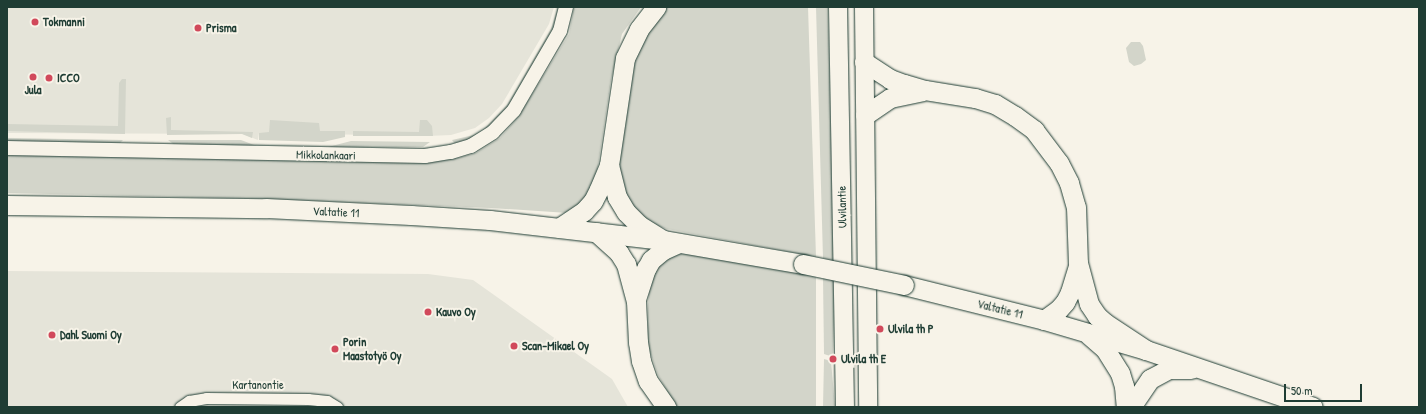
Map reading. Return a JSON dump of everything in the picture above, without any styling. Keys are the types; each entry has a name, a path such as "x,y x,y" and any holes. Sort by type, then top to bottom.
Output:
{"highway":[{"path":"559,228 584,211 593,202 609,165 625,58 638,30 656,7"},
{"path":"864,62 890,79 925,90 975,98 995,104 1034,130 1059,163 1069,183 1076,207 1078,263 1089,304 1097,316 1116,332 1146,350"},
{"path":"865,115 890,98 925,90"},
{"path":"609,165 617,197 626,212 639,225 671,242 664,250 651,260 646,269 636,300"},
{"name":"Valtatie 11","path":"7,205 266,208 490,220 671,242 803,264 904,285 1044,320 1146,350 1313,407"},
{"path":"596,232 614,248 626,264 636,300 638,342 641,361 648,381 666,407"},
{"path":"1044,320 1058,310 1065,302 1070,292 1078,263"},
{"path":"1087,333 1104,350 1120,373 1124,386 1126,407"},
{"path":"1131,407 1150,379 1160,373 1169,370 1200,368"}],"main road":[{"name":"Ulvilantie","path":"838,7 846,407"},
{"name":"Ulvilantie","path":"864,7 868,407"}],"street":[{"name":"Mikkolankaari","path":"7,148 425,156 452,152 471,146 493,132 514,110 560,31 566,7"},
{"name":"Kartanontie","path":"180,407 189,401 206,398 308,399 327,401 337,407"}],"shaded area":[{"path":"7,7 554,7 549,24 502,104 489,118 475,128 451,135 428,136 259,133 258,140 243,134 7,133"},
{"path":"558,7 562,7 560,18 510,107 487,133 457,146 452,140 474,135 483,130 507,105 551,29"},
{"path":"574,7 641,7 622,34 611,80 596,179 588,198 568,213 491,208 267,199 7,193 7,154 436,160 458,158 476,153 500,138 518,117 569,34"},
{"path":"665,7 808,7 816,257 667,229 648,222 634,210 623,193 618,168 633,61 657,16"},
{"path":"816,7 828,7 835,262 823,258"},
{"path":"1131,42 1140,42 1143,46 1146,60 1141,64 1134,66 1129,62 1126,48"},
{"path":"122,79 126,79 125,134 7,131 7,124 118,126 119,83"},
{"path":"171,117 171,130 253,132 252,138 242,134 167,135 166,118"},
{"path":"270,120 319,123 320,131 345,131 345,137 323,142 259,140 259,133 269,132"},
{"path":"420,120 427,120 432,126 433,136 353,136 353,131 419,132"},
{"path":"7,138 123,140 118,145 7,144"},
{"path":"168,140 241,140 257,146 176,146"},
{"path":"351,141 430,142 423,147 328,147"},
{"path":"688,252 816,275 816,407 676,406 658,375 648,346 648,304 650,279 655,264 668,255"},
{"path":"7,271 428,274 473,280 612,379 628,407 7,407"},
{"path":"823,278 835,280 833,357 824,354"},
{"path":"824,359 831,361 835,407 823,407"}],"place":[{"name":"Tokmanni","path":"35,22"},
{"name":"Prisma","path":"198,28"},
{"name":"Jula","path":"33,77"},
{"name":"ICCO","path":"49,78"},
{"name":"Kauvo Oy","path":"428,312"},
{"name":"Ulvila th P","path":"880,329"},
{"name":"Dahl Suomi Oy","path":"52,335"},
{"name":"Scan-Mikael Oy","path":"514,346"},
{"name":"Porin Maastotyö Oy","path":"335,349"},
{"name":"Ulvila th E","path":"833,359"}]}
